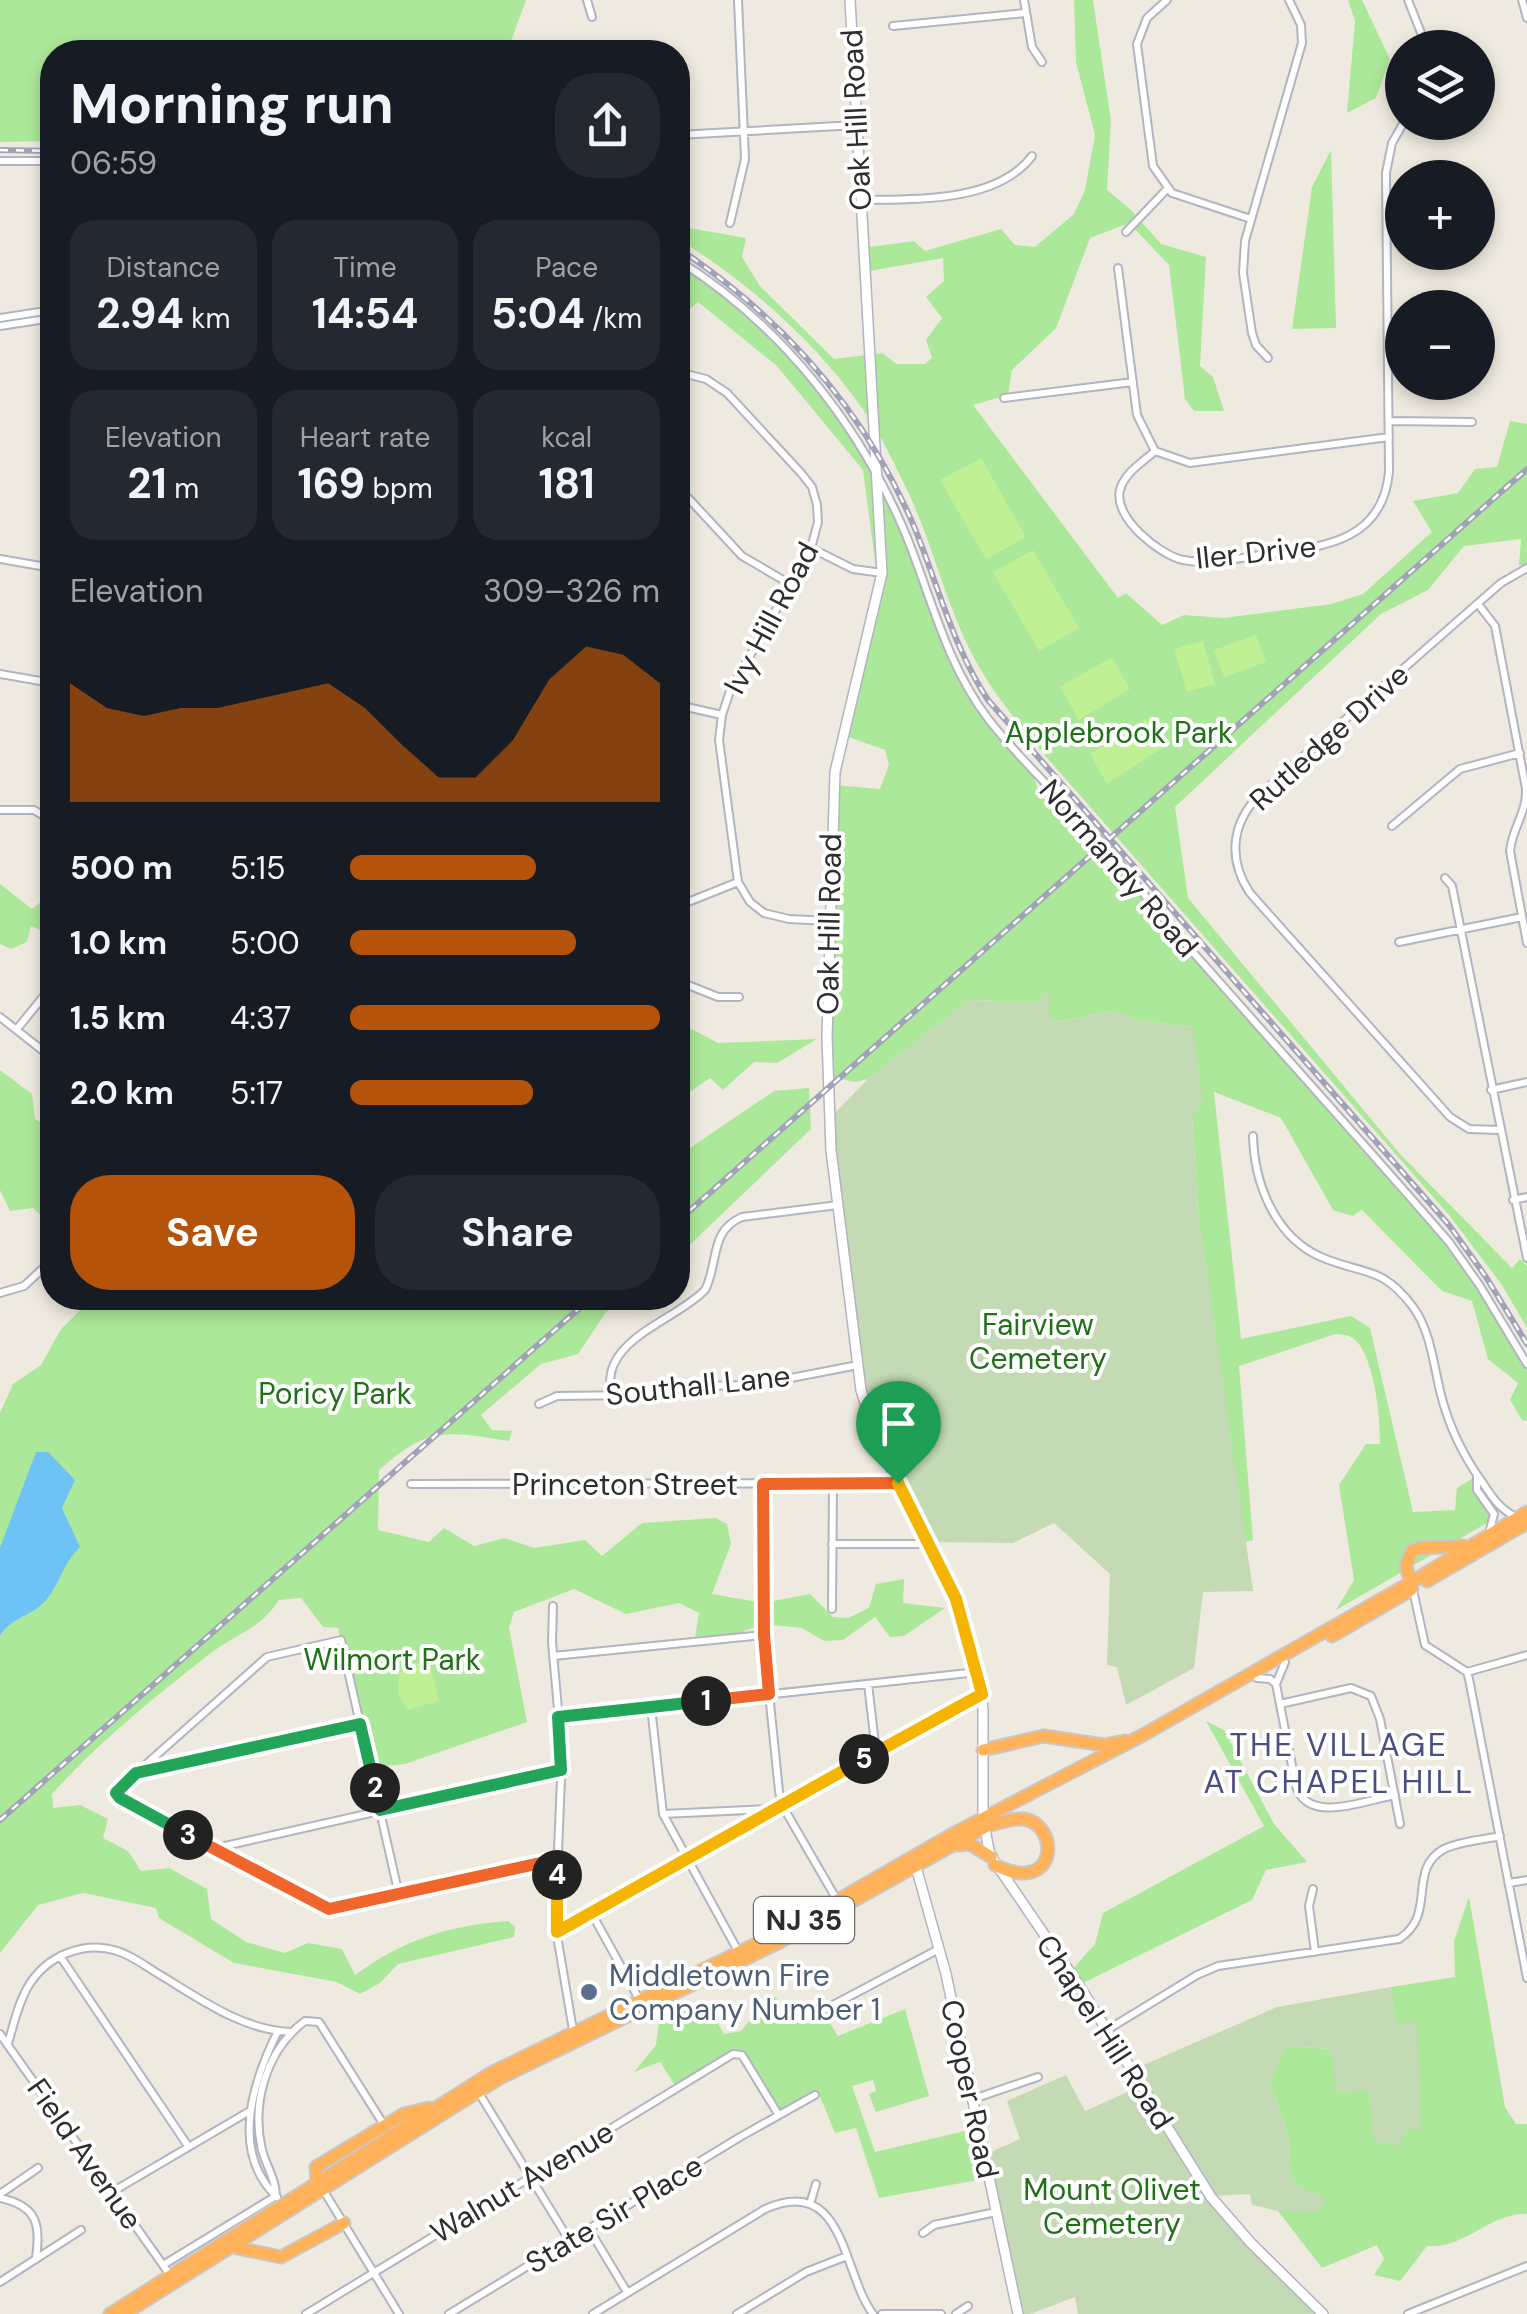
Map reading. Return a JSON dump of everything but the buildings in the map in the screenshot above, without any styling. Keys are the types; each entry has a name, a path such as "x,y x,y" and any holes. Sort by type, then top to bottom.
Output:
{"highway":[{"name":"NJ 35","path":"132,2312 234,2247 433,2108 574,2030 739,1952 983,1823 1411,1586 1467,1546 1524,1517"},
{"name":"NJ 35","path":"110,2314 167,2270 279,2200 321,2187 541,2056 782,1942 916,1867 983,1823 1076,1780 1285,1662 1524,1517"},
{"path":"1411,1586 1406,1564 1412,1551 1467,1546"},
{"path":"982,1750 1031,1737 1104,1745 1144,1734"},
{"path":"953,1845 970,1844 1018,1875 1034,1872 1047,1856 1047,1839 1040,1828 1024,1819 983,1823"},
{"path":"321,2187 316,2166 413,2110 433,2108"},
{"path":"234,2247 281,2257 344,2224"}],"street":[{"path":"587,0 592,17"},
{"path":"730,223 743,178 746,132 738,0"},
{"name":"Oak Hill Road","path":"850,0 882,573 835,772 828,1075 838,1206 869,1421 956,1599 978,1672 982,1694 983,1823"},
{"path":"1024,0 1032,48 1042,62"},
{"path":"1167,0 1147,18 1137,47 1151,159 1167,189 1186,200 1251,219"},
{"path":"1268,358 1254,340 1243,255 1302,43 1301,24 1288,0"},
{"path":"1408,0 1420,30"},
{"path":"1522,0 1527,18"},
{"path":"893,26 1025,13"},
{"path":"690,135 856,124"},
{"path":"860,200 946,198 968,193 1022,170 1032,156"},
{"path":"0,161 40,162"},
{"path":"1126,232 1167,189"},
{"path":"1118,268 1138,421 1155,451 1190,463 1389,437"},
{"name":"Normandy Road","path":"690,269 744,310 796,360 830,401 876,473 907,537 950,658 989,719 1118,860 1163,918 1449,1242 1527,1364"},
{"path":"0,326 40,316"},
{"path":"0,318 30,318"},
{"name":"Ivy Hill Road","path":"690,374 722,389 802,473 817,505 818,522 811,548 730,691 722,714 720,749 738,882"},
{"path":"1004,398 1133,382"},
{"name":"Iler Drive","path":"1155,451 1123,483 1119,495 1124,511 1160,551 1181,559 1212,562 1326,546 1357,532 1375,514 1386,490 1389,400"},
{"path":"1389,421 1472,422"},
{"path":"690,500 742,556 790,584"},
{"path":"811,548 853,569 882,573"},
{"path":"0,559 40,566"},
{"name":"Rutledge Drive","path":"1500,1130 1466,1128 1450,1117 1250,893 1234,851 1242,818 1258,796 1501,583 1527,568"},
{"path":"1478,604 1495,626 1520,753 1526,804 1510,851 1527,943"},
{"path":"0,674 40,681"},
{"path":"690,707 722,714"},
{"path":"1392,826 1460,769 1520,753"},
{"path":"0,810 34,810 40,814"},
{"path":"1445,878 1452,886 1527,1258"},
{"path":"690,901 738,882 750,902 764,913 830,921"},
{"path":"1399,942 1522,917"},
{"path":"690,986 721,998 739,998"},
{"path":"17,1030 40,1001"},
{"path":"0,1017 40,1048"},
{"path":"1492,1090 1527,1082"},
{"path":"1253,1136 1255,1162 1268,1203 1291,1236 1322,1257 1380,1276 1394,1285 1417,1312 1450,1427 1502,1510 1524,1517"},
{"path":"1513,1200 1527,1197"},
{"path":"690,1300 705,1290 718,1239 731,1223 742,1218 838,1206"},
{"path":"0,1294 24,1286 40,1271"},
{"path":"610,1396 612,1369 618,1357 676,1310"},
{"name":"Southall Lane","path":"539,1404 556,1396 755,1385 858,1365"},
{"path":"1478,1476 1477,1490 1494,1514 1489,1534"},
{"name":"Princeton Street","path":"412,1484 898,1483"},
{"path":"763,1484 764,1635 778,1807 837,1900"},
{"path":"832,1609 834,1484"},
{"path":"832,1544 930,1544"},
{"path":"1411,1586 1424,1645 1467,1672 1527,1978"},
{"path":"553,1606 561,1770 557,1932 574,2030"},
{"path":"553,1656 764,1635"},
{"path":"399,1895 341,1640 266,1657 116,1793 329,1909 399,1895 558,1860"},
{"path":"1467,1672 1527,1655"},
{"path":"1285,1662 1276,1684 1296,1786 1306,1804 1318,1809 1395,1795"},
{"path":"558,1717 978,1672"},
{"path":"1256,1678 1270,1679 1276,1684"},
{"path":"868,1684 876,1752"},
{"path":"1280,1704 1351,1688 1370,1696 1380,1719 1400,1824"},
{"path":"557,1932 982,1694"},
{"path":"651,1707 663,1814 739,1952"},
{"path":"136,1773 360,1724"},
{"path":"214,1848 561,1770"},
{"path":"663,1814 778,1807"},
{"name":"Chapel Hill Road","path":"983,1823 994,1861 1107,2030 1211,2198 1323,2314"},
{"path":"1107,2030 1212,1968 1382,1944 1404,1936 1420,1913 1424,1874 1434,1857 1451,1846 1500,1836"},
{"name":"Cooper Road","path":"916,1867 940,1949 1018,2314"},
{"path":"1509,1883 1527,1880"},
{"path":"1313,1889 1309,1906 1315,1952"},
{"path":"592,1914 639,2000"},
{"path":"8,2044 29,1984 42,1968 60,1956 90,1948 120,1952 231,2016 291,2032"},
{"path":"816,2014 940,1949"},
{"path":"60,1956 188,2146"},
{"path":"112,2192 254,2111 271,2063 291,2032 305,2020 318,2022 385,2126"},
{"path":"278,2031 259,2069 254,2111 256,2162 268,2188 279,2200"},
{"name":"Field Avenue","path":"0,2034 167,2270"},
{"name":"Walnut Avenue","path":"306,2314 739,2053 778,2114"},
{"path":"972,2100 1038,2077"},
{"path":"478,2092 569,2240"},
{"name":"State Sir Place","path":"449,2314 815,2095"},
{"path":"0,2196 38,2168"},
{"path":"810,2204 816,2184"},
{"path":"321,2187 398,2314"},
{"path":"0,2196 19,2203 33,2216 39,2231 36,2258"},
{"path":"593,2314 770,2206 798,2202 810,2204 834,2224 873,2314"},
{"path":"923,2233 934,2225 996,2212"},
{"path":"589,2229 628,2293"},
{"path":"0,2282 81,2230"},
{"path":"737,2314 806,2272 847,2256"},
{"path":"1408,2314 1527,2266"},
{"path":"956,2314 968,2306"},
{"path":"882,2314 941,2314"}],"green space":[{"path":"0,0 526,0 511,40 40,40 40,141 0,142"},
{"name":"Applebrook Park","path":"1074,0 1093,0 1111,121 1107,190 1161,244 1206,257 1200,366 1213,377 1224,411 1194,411 1185,399 1169,265 1129,223 1090,238 1056,328 1012,370 1008,395 973,405 1118,598 1126,593 1162,625 1184,615 1224,618 1331,604 1363,594 1432,532 1413,501 1458,493 1475,469 1497,467 1510,421 1527,424 1527,566 1519,565 1521,539 1464,546 1428,590 1381,614 1175,807 1188,898 1400,1154 1512,1268 1520,1259 1527,1266 1527,1328 1502,1285 1449,1215 1041,751 1000,698 967,645 894,462 844,384 779,314 690,247 690,228 746,238 742,257 760,286 834,359 882,353 897,364 925,364 932,358 926,340 942,318 926,297 944,281 943,258 864,272 863,248 914,241 925,251 1001,229 1015,245 1035,247 1074,214 1085,190 1095,135 1076,62"},
{"path":"1348,0 1362,0 1385,48 1385,73 1376,98 1347,113 1355,21"},
{"path":"1331,150 1336,328 1292,329 1312,187"},
{"path":"690,272 748,316 808,378 880,486 957,674 989,722 1032,773 1042,798 1065,809 1087,830 1450,1248 1527,1367 1527,1421 1522,1420 1510,1400 1518,1383 1488,1359 1472,1301 1442,1291 1362,1210 1352,1216 1333,1210 1281,1118 1214,1092 1241,1339 1351,1316 1370,1328 1413,1512 1455,1510 1457,1488 1476,1476 1492,1502 1492,1520 1336,1610 1354,1580 1339,1485 1366,1444 1380,1444 1371,1370 1359,1344 1349,1336 1335,1334 1239,1366 1253,1540 1245,1542 1198,1213 1192,1117 1193,1027 1140,1021 1113,1011 1050,1023 1048,992 1034,1002 969,1000 868,1079 855,1082 828,1076 834,785 880,789 889,765 885,750 843,735 879,591 863,470 777,366 698,302 690,309"},
{"path":"981,458 1026,537 986,559 940,480"},
{"path":"1033,550 1079,628 1039,651 993,572"},
{"path":"1256,635 1266,662 1224,677 1214,650"},
{"path":"1203,641 1215,684 1187,692 1174,649"},
{"path":"1112,657 1130,689 1079,720 1060,687"},
{"path":"1146,719 1162,748 1107,784 1090,754"},
{"path":"0,884 32,909 40,903 40,930 31,926 27,942 11,949 0,944"},
{"name":"Fairview Cemetery","path":"1048,991 1051,1023 1113,1011 1140,1021 1193,1027 1203,1103 1192,1117 1198,1213 1253,1591 1203,1592 1194,1668 1126,1705 1117,1667 1107,1665 1110,1574 1054,1523 1013,1543 929,1542 870,1423 830,1118 868,1079 969,1000 1034,1002"},
{"path":"690,1028 718,1043 817,1039 777,1063 754,1062 723,1090 710,1078 690,1092"},
{"path":"0,1070 32,1094 35,1119 40,1122 40,1215 33,1208 10,1211 0,1190"},
{"path":"809,1088 811,1129 690,1245 690,1148 774,1091"},
{"path":"81,1310 609,1310 578,1354 541,1364 481,1415 492,1430 512,1431 509,1441 439,1435 411,1446 379,1470 378,1530 429,1542 444,1528 474,1546 505,1538 534,1548 585,1540 602,1556 642,1523 715,1518 727,1524 731,1544 712,1594 763,1603 810,1594 833,1617 848,1618 869,1608 876,1584 904,1579 903,1603 945,1608 904,1636 890,1637 875,1617 843,1640 824,1641 802,1628 763,1624 739,1633 695,1638 699,1613 679,1603 626,1614 574,1589 514,1612 509,1628 527,1722 405,1764 376,1767 376,1751 367,1753 338,1628 323,1627 301,1598 279,1600 255,1626 207,1656 107,1739 52,1794 53,1808 80,1805 108,1819 103,1838 128,1851 141,1871 169,1868 207,1889 211,1919 246,1942 285,1953 308,1943 342,1949 355,1975 409,1944 466,1926 508,1921 515,1927 514,1937 398,1964 380,1983 360,1994 337,1982 234,1963 159,1918 156,1908 83,1893 38,1905 0,1953 0,1636 45,1601 79,1547 62,1508 0,1548 0,1413 13,1384 41,1365 61,1329"},
{"path":"414,1663 430,1665 439,1701 408,1710 398,1695 399,1673"},
{"path":"1206,1721 1224,1730 1274,1824 1307,1862 1266,1870 1252,1900 1079,1985 1070,1972 1095,1944 1103,1913 1264,1826"},
{"path":"1469,1897 1505,2107 1516,2124 1527,2124 1527,2214 1501,2219 1453,2242 1427,2246 1400,2281 1374,2275 1384,2259 1377,2245 1322,2268 1278,2211 1317,2211 1326,2199 1296,2186 1289,2169 1290,2140 1270,2083 1284,2046 1333,2049 1396,2027 1391,1987 1455,1977 1454,1941"},
{"name":"Mount Olivet Cemetery","path":"1391,1987 1396,2026 1415,2021 1418,2034 1421,2129 1406,2131 1398,2147 1373,2140 1369,2091 1335,2092 1332,2049 1284,2046 1270,2083 1290,2140 1289,2169 1296,2186 1327,2199 1317,2211 1278,2211 1252,2205 1250,2194 1212,2196 1326,2314 1078,2314 1075,2297 1030,2314 1019,2314 984,2155 1020,2139 1007,2101 1066,2075 1085,2111 1141,2086 1132,2070 1277,2007"},
{"path":"772,1994 795,2019 823,2012 838,2036 905,2009 929,2096 876,2112 869,2094 876,2091 873,2080 852,2086 875,2152 978,2128 989,2178 879,2198 856,2128 835,2133 819,2094 778,2114 742,2055 674,2084 660,2062 634,2072 656,2045 660,2014 697,2004 708,2005 724,2034 741,2031"}],"water":[{"path":"36,1452 48,1452 75,1480 62,1508 80,1547 45,1601 0,1636 0,1548"}],"railway":[{"path":"0,150 40,151"},
{"path":"690,257 784,335 844,404 870,442 913,524 955,636 988,700 1449,1225 1527,1344"},
{"path":"690,1210 1527,469"},
{"path":"0,1820 577,1310"}],"place":[{"name":"Middletown Fire Company Number 1","path":"589,1992"}],"district":[{"name":"THE VILLAGE AT CHAPEL HILL","path":"1339,1764"}],"route":[{"path":"898,1483 956,1599 982,1694 557,1932 558,1860 334,1910 116,1795 117,1789 136,1773 360,1724 380,1810 561,1770 558,1717 769,1694 764,1635 763,1484 898,1483"}],"park label":[{"name":"Poricy Park","path":"335,1393"},
{"name":"Wilmort Park","path":"392,1659"}]}
